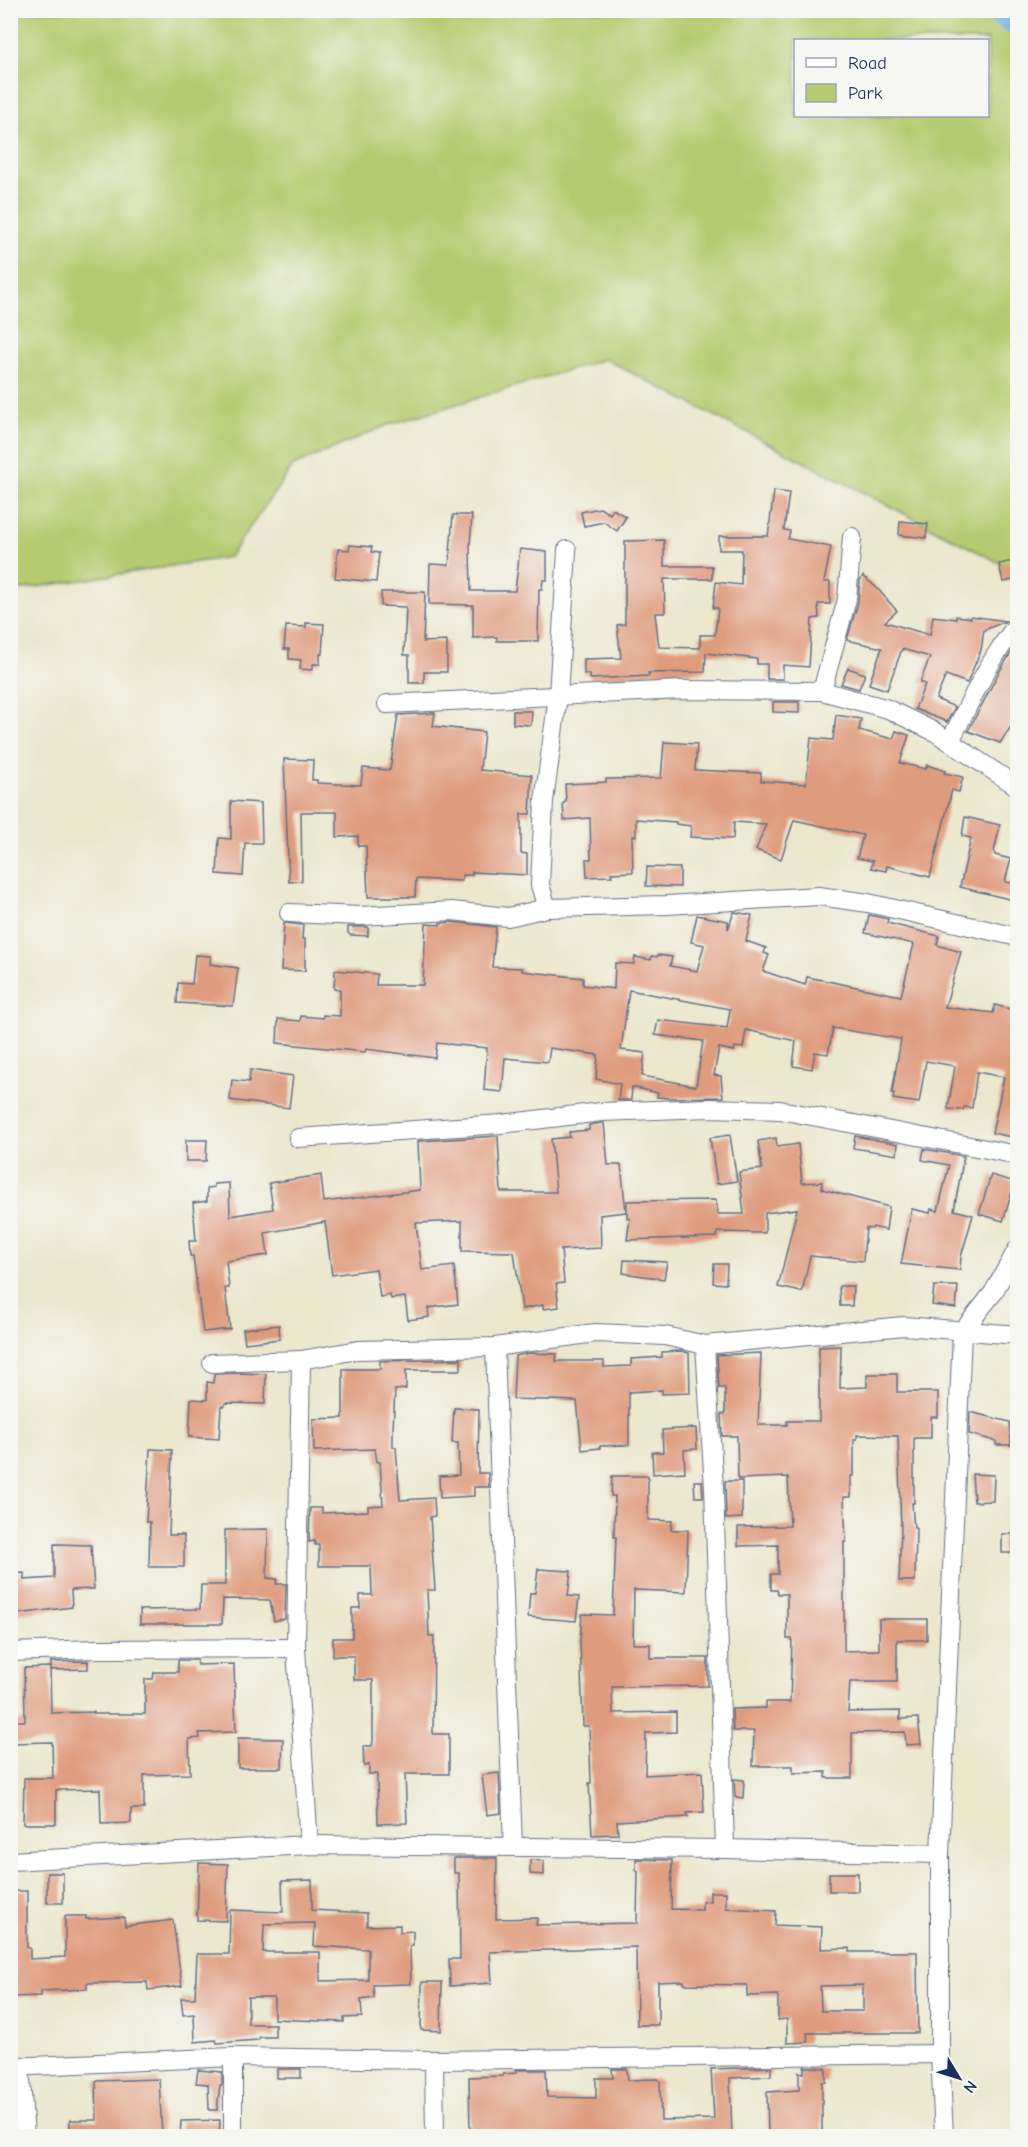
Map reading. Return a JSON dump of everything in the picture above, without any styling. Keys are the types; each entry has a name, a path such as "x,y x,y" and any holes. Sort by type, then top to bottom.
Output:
{"street":[{"path":"822,691 847,599 852,537"},
{"path":"547,908 540,885 544,801 558,696 567,550"},
{"path":"950,741 1000,645 1017,624"},
{"path":"387,704 682,690 822,691 888,709 935,732 1017,788"},
{"path":"289,913 360,916 452,910 508,916 547,908 679,905 819,896 868,903 1017,937"},
{"path":"298,1138 501,1124 602,1112 709,1108 780,1110 1017,1155"},
{"path":"944,2136 940,2054 940,1854 962,1332 993,1293 1017,1248"},
{"path":"212,1364 301,1360 358,1350 495,1347 595,1333 665,1336 705,1345 904,1326 1017,1335"},
{"path":"705,1345 714,1488 725,1849"},
{"path":"495,1347 513,1847"},
{"path":"301,1360 296,1648 309,1845"},
{"path":"10,1652 296,1648"},
{"path":"10,1861 309,1845 725,1849 940,1854"},
{"path":"25,2136 15,2067 233,2057 434,2060 940,2054"},
{"path":"233,2057 233,2136"},
{"path":"434,2060 435,2136"}],"green space":[{"path":"11,11 1017,11 1017,572 605,359 385,426 293,466 229,557 11,591"}],"building":[{"path":"774,491 789,493 784,530 790,531 788,539 831,547 824,582 830,582 830,604 818,604 819,618 812,619 809,667 783,665 783,679 767,679 767,664 757,664 757,659 706,653 705,672 648,673 649,676 590,679 590,674 584,674 584,659 621,658 617,625 625,624 625,541 664,540 664,566 712,566 712,579 664,579 665,613 655,613 659,647 700,648 700,635 715,635 718,608 713,608 716,582 741,585 742,550 719,550 719,536 768,536"},
{"path":"600,508 610,514 613,509 626,517 617,531 604,522 584,526 581,512"},
{"path":"453,515 472,515 471,591 515,591 520,549 547,552 547,580 543,580 542,589 539,589 538,641 497,641 497,637 473,638 473,605 429,604 430,564 449,565"},
{"path":"900,521 928,524 926,538 899,535"},
{"path":"350,545 372,547 371,552 379,553 376,582 335,578 338,549 349,550"},
{"path":"1017,560 1017,579 1003,582 999,564"},
{"path":"863,576 897,611 885,622 930,635 933,616 956,619 956,616 971,618 971,616 1006,621 984,630 981,650 967,683 946,675 936,699 955,707 947,722 915,709 925,684 920,682 930,657 902,649 887,690 869,684 882,648 847,640 858,602 860,580"},
{"path":"381,592 425,592 423,642 447,641 447,672 424,672 424,683 409,683 409,655 404,655 406,607 381,606"},
{"path":"306,623 324,624 320,664 313,664 313,670 300,669 301,660 289,659 289,649 284,649 286,626 306,627"},
{"path":"1017,643 1017,718 1000,743 968,731"},
{"path":"848,668 865,674 859,689 841,684"},
{"path":"773,702 799,702 799,713 773,712"},
{"path":"513,711 532,711 531,725 513,724"},
{"path":"435,713 433,726 484,732 480,770 532,775 530,814 521,814 521,853 527,854 527,875 472,872 472,875 462,875 462,881 416,879 415,897 368,897 366,846 358,846 358,836 337,837 337,812 301,812 302,881 289,882 284,759 313,760 312,780 317,780 317,783 361,785 363,768 390,770 398,715"},
{"path":"836,715 861,719 859,730 893,739 896,731 909,735 900,763 926,769 927,765 945,771 944,773 963,777 959,792 952,790 930,877 887,866 886,871 871,868 873,861 857,858 863,835 794,820 781,859 756,850 766,824 734,822 733,839 690,837 691,826 676,824 676,822 636,819 636,836 632,836 633,872 587,877 586,859 591,859 590,818 564,820 565,784 606,782 606,779 661,778 664,742 697,744 695,770 761,773 761,781 806,784 811,738 833,740"},
{"path":"231,801 261,803 262,843 245,843 243,876 217,874 219,838 231,839"},
{"path":"965,817 1000,825 994,852 995,855 1011,859 1005,882 1017,884 1017,901 960,887 971,838 962,836"},
{"path":"647,867 680,868 680,887 646,886"},
{"path":"734,912 752,915 746,941 766,948 764,953 769,955 763,971 805,985 807,977 901,996 914,944 865,933 869,915 888,919 887,923 939,936 937,945 961,952 945,1007 993,1013 995,1005 1017,1011 1017,1138 992,1133 1004,1077 977,1072 972,1108 948,1109 955,1066 926,1061 919,1103 893,1099 901,1039 833,1028 828,1054 815,1052 812,1069 793,1066 796,1041 746,1030 743,1048 735,1047 734,1051 719,1048 714,1075 721,1076 723,1097 657,1097 658,1093 632,1087 631,1100 618,1100 620,1084 596,1079 598,1055 550,1048 548,1062 505,1058 502,1092 484,1090 487,1048 437,1043 435,1058 366,1049 365,1052 277,1043 278,1019 300,1021 301,1016 323,1018 323,1015 340,1016 340,989 334,989 335,970 377,974 376,985 423,985 426,924 440,925 440,923 452,922 496,927 492,967 522,968 522,971 583,978 583,985 614,989 615,963 634,964 635,957 651,960 652,956 657,957 658,955 672,957 670,966 697,971 704,945 691,942 697,915 728,921 728,929","holes":["629,990 730,1009 727,1028 658,1020 655,1035 703,1041 696,1086 642,1076 645,1053 621,1050"]},
{"path":"284,923 303,925 305,971 281,970"},
{"path":"348,927 368,927 368,936 350,935"},
{"path":"195,955 211,956 210,964 238,968 233,1006 177,1003 178,983 192,984"},
{"path":"250,1070 293,1076 289,1108 230,1100 232,1080 249,1082"},
{"path":"604,1123 608,1165 621,1165 626,1212 600,1215 601,1248 561,1250 564,1283 556,1284 559,1307 543,1309 543,1305 522,1309 514,1252 462,1251 462,1221 416,1223 422,1270 454,1266 458,1304 428,1308 429,1317 408,1320 405,1297 391,1299 390,1295 380,1297 376,1269 332,1275 325,1222 265,1233 268,1255 226,1261 229,1288 225,1288 230,1329 203,1332 189,1241 196,1241 193,1203 207,1201 207,1188 214,1187 214,1184 229,1183 230,1216 273,1209 269,1183 321,1175 324,1202 420,1190 418,1141 498,1136 501,1192 556,1192 551,1139 570,1137 569,1132 589,1130 589,1125"},
{"path":"730,1135 737,1181 717,1184 710,1138"},
{"path":"855,1136 898,1144 897,1155 853,1148"},
{"path":"776,1138 777,1147 798,1144 802,1183 822,1182 822,1189 889,1207 886,1230 866,1228 863,1261 810,1256 802,1292 778,1287 797,1209 765,1213 765,1233 717,1232 717,1237 627,1240 630,1218 627,1218 627,1201 716,1200 718,1214 744,1214 739,1172 762,1169 758,1141"},
{"path":"186,1140 207,1140 206,1161 186,1161"},
{"path":"924,1149 964,1156 954,1210 973,1215 961,1257 960,1270 901,1264 912,1209 930,1213 931,1209 938,1211 949,1165 922,1160"},
{"path":"991,1175 1015,1182 1003,1221 979,1214"},
{"path":"624,1260 667,1262 664,1279 623,1273"},
{"path":"714,1264 727,1264 726,1284 713,1283"},
{"path":"839,1286 853,1286 852,1306 840,1306"},
{"path":"934,1286 958,1286 956,1308 932,1305"},
{"path":"279,1325 280,1339 245,1343 243,1329"},
{"path":"841,1346 840,1388 867,1387 867,1374 897,1374 897,1392 938,1392 938,1417 931,1417 931,1438 914,1438 914,1503 912,1503 914,1528 916,1528 915,1581 899,1581 901,1528 898,1436 857,1435 857,1439 854,1439 854,1476 851,1476 851,1497 844,1497 846,1542 844,1542 844,1651 879,1650 879,1619 927,1619 927,1640 897,1640 897,1682 850,1682 848,1712 900,1711 900,1719 918,1718 921,1744 906,1745 905,1732 852,1733 852,1778 826,1778 826,1772 793,1773 793,1766 753,1766 754,1731 733,1731 732,1709 766,1708 766,1702 790,1702 792,1639 787,1639 787,1594 778,1594 777,1590 771,1590 771,1574 778,1574 778,1545 738,1546 738,1527 790,1526 788,1477 738,1479 737,1436 722,1436 721,1414 725,1414 725,1388 719,1388 717,1355 761,1353 758,1425 787,1425 787,1421 819,1421 819,1347"},
{"path":"662,1352 689,1353 690,1393 662,1394 662,1390 629,1392 629,1445 600,1446 600,1448 582,1450 577,1401 513,1399 515,1356 530,1353 557,1354 556,1361 604,1361 604,1367 631,1366 631,1359 662,1357"},
{"path":"461,1359 461,1370 406,1370 406,1389 395,1390 393,1428 393,1447 396,1447 400,1500 434,1498 435,1516 430,1517 435,1590 427,1590 429,1636 434,1636 433,1734 449,1734 449,1774 405,1774 407,1823 378,1824 377,1774 369,1774 369,1765 364,1766 363,1746 372,1746 373,1741 373,1680 354,1680 354,1656 333,1656 333,1638 352,1638 352,1608 360,1608 360,1595 372,1595 371,1566 319,1566 319,1545 315,1545 315,1541 309,1542 310,1508 322,1508 322,1513 368,1511 368,1506 383,1505 380,1462 377,1462 375,1449 314,1451 313,1419 343,1418 343,1369 380,1369 380,1361"},
{"path":"214,1374 266,1374 265,1404 225,1403 225,1406 221,1406 219,1439 189,1437 191,1399 207,1400 207,1382 213,1383"},
{"path":"454,1408 479,1409 478,1473 488,1473 489,1487 474,1487 474,1496 440,1498 439,1476 459,1475 458,1443 452,1443"},
{"path":"970,1412 1010,1422 1011,1445 996,1445 996,1441 969,1434"},
{"path":"696,1428 697,1449 684,1450 685,1472 653,1474 652,1452 663,1452 662,1430"},
{"path":"150,1449 172,1450 169,1535 184,1535 184,1567 149,1567 150,1522 146,1522"},
{"path":"972,1474 994,1475 993,1501 974,1502"},
{"path":"612,1476 648,1476 648,1520 672,1521 671,1530 688,1530 686,1592 634,1590 633,1644 650,1644 650,1658 708,1658 708,1686 612,1687 613,1713 676,1712 676,1732 646,1733 645,1775 702,1772 704,1812 687,1813 688,1817 617,1821 618,1834 592,1835 589,1726 583,1726 580,1641 582,1614 613,1615 616,1537 614,1537 615,1496 611,1496"},
{"path":"694,1481 702,1481 703,1497 695,1497"},
{"path":"725,1481 742,1481 742,1518 726,1519"},
{"path":"268,1529 267,1578 277,1579 276,1584 286,1584 285,1619 274,1621 270,1600 223,1599 222,1624 140,1624 140,1610 200,1609 201,1585 225,1585 225,1530"},
{"path":"1002,1534 1017,1534 1016,1553 1002,1553"},
{"path":"54,1544 91,1545 94,1589 71,1590 72,1607 10,1615 10,1574 24,1573 24,1580 54,1578"},
{"path":"538,1569 571,1571 568,1596 579,1597 576,1621 528,1617 530,1593 535,1593"},
{"path":"178,1660 197,1660 197,1665 234,1664 236,1732 199,1733 200,1738 189,1739 190,1774 144,1775 144,1809 131,1809 131,1823 101,1824 100,1789 56,1790 56,1824 23,1824 24,1778 53,1778 52,1742 11,1743 10,1721 25,1721 24,1668 50,1667 51,1713 145,1714 145,1679 153,1679 154,1672 178,1672"},
{"path":"88,1661 88,1669 51,1670 51,1662"},
{"path":"238,1738 283,1739 282,1768 238,1768"},
{"path":"499,1773 501,1813 487,1815 482,1775"},
{"path":"734,1779 744,1780 743,1798 735,1797"},
{"path":"454,1858 497,1858 496,1919 537,1918 536,1925 637,1923 638,1871 636,1871 636,1859 672,1860 671,1909 702,1910 702,1902 710,1901 710,1892 726,1892 726,1908 776,1911 775,1925 822,1927 821,1949 850,1948 850,1952 917,1952 918,2033 807,2033 808,2042 787,2043 787,2019 778,2020 778,1995 747,1996 747,1985 684,1984 684,1981 658,1982 658,2025 637,2025 636,1947 490,1952 492,1983 450,1986 449,1959 460,1959 459,1873 454,1873","holes":["863,1985 863,2011 821,2011 820,1986"]},
{"path":"530,1860 544,1861 544,1875 530,1874"},
{"path":"199,1863 228,1864 226,1921 197,1920"},
{"path":"47,1873 63,1873 63,1903 47,1903"},
{"path":"829,1873 858,1873 858,1891 829,1891"},
{"path":"312,1880 312,1910 367,1913 367,1926 400,1925 400,1932 413,1931 413,1945 410,1946 411,1984 373,1985 374,1998 361,2000 362,2017 344,2018 344,2022 274,2019 274,1997 248,1997 248,2024 275,2024 275,2037 217,2043 216,2040 195,2042 194,2014 183,2015 181,1998 195,1998 197,1954 229,1954 230,1910 283,1912 282,1881","holes":["315,1923 314,1946 368,1949 368,1980 320,1981 320,1952 263,1952 264,1924"]},
{"path":"10,1891 27,1891 27,1948 30,1948 30,1959 65,1957 65,1916 86,1916 86,1919 124,1917 125,1926 173,1920 182,1986 148,1990 147,1982 87,1983 87,1989 41,1991 41,1996 10,1997"},
{"path":"422,1982 442,1982 441,2031 421,2030"},
{"path":"771,2067 771,2076 730,2078 732,2136 470,2136 469,2077 503,2076 503,2074 517,2073 516,2070 546,2070 547,2097 596,2098 596,2078 613,2078 612,2069 627,2069 628,2080 658,2079 660,2081 661,2120 714,2119 711,2069"},
{"path":"804,2067 826,2068 826,2082 822,2082 822,2136 768,2136 767,2092 799,2090 799,2072 804,2073"},
{"path":"277,2069 301,2069 301,2078 277,2078"},
{"path":"198,2070 222,2072 217,2110 209,2110 208,2084 196,2083"},
{"path":"159,2079 162,2136 70,2136 70,2120 97,2120 96,2081"},
{"path":"220,2120 219,2135 180,2136 181,2121"}],"waterway":[{"path":"999,10 1018,22"}]}
